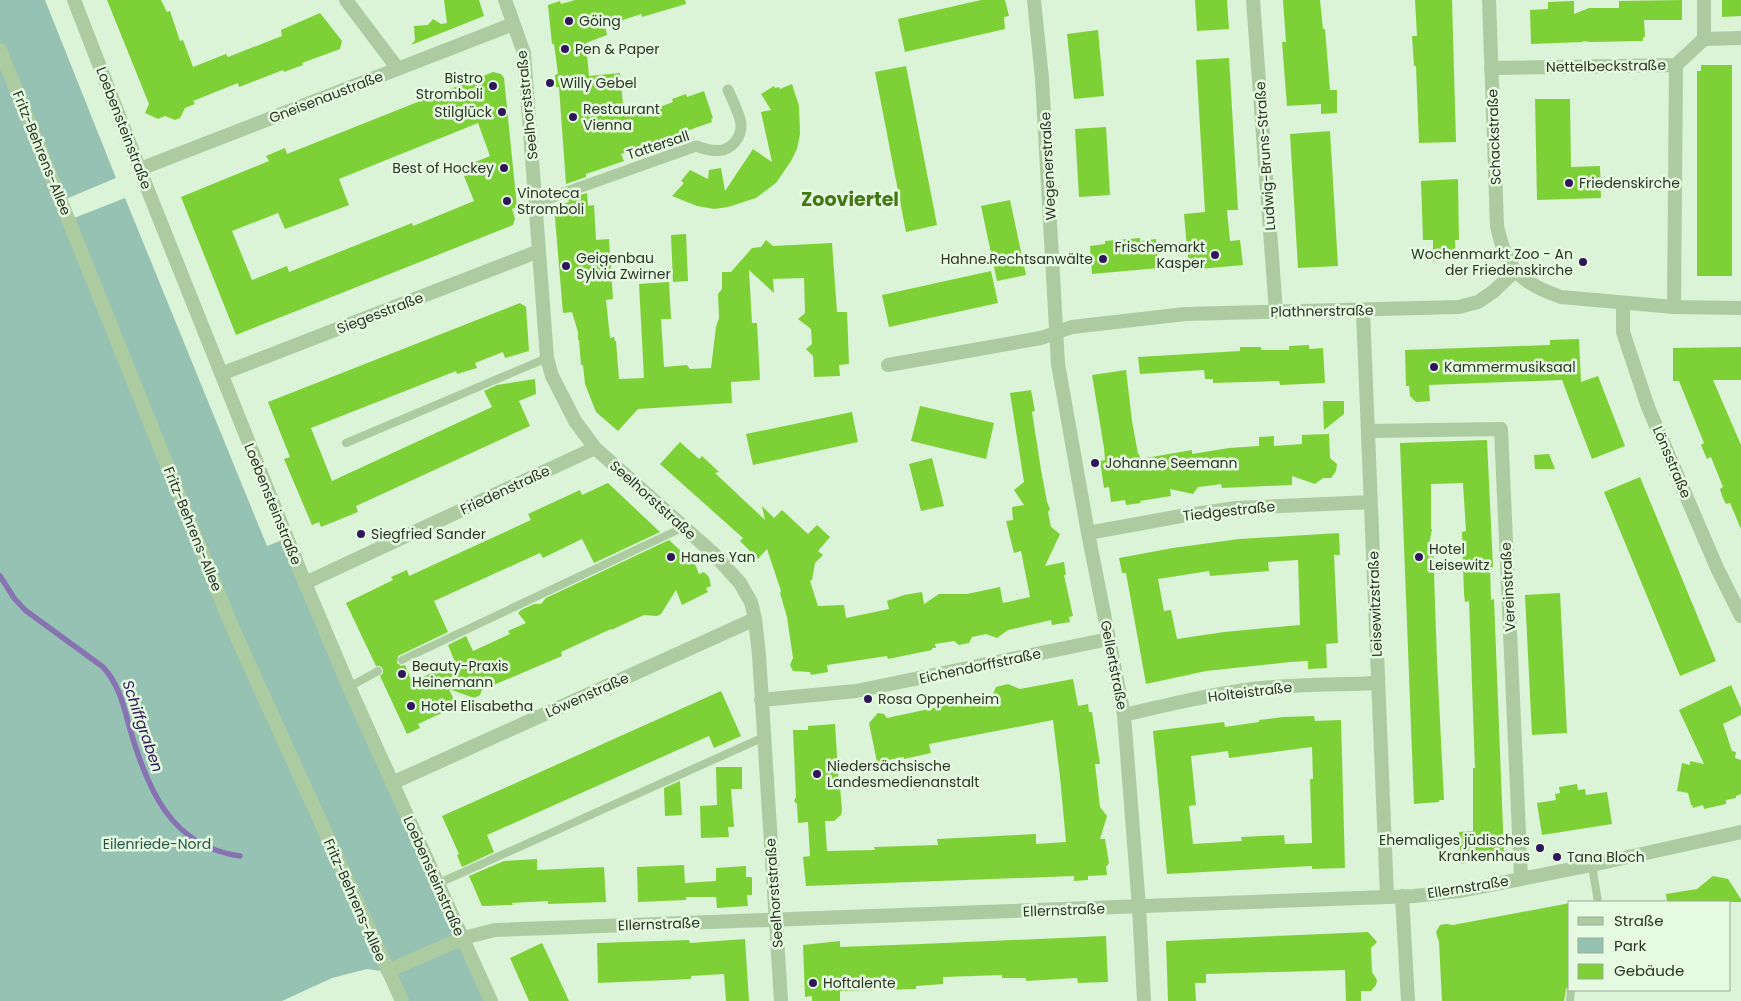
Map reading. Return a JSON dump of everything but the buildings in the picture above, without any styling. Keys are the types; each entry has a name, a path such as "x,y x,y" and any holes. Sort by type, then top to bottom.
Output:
{"street":[{"name":"Loebensteinstraße","path":"74,0 305,583 349,687 491,1001"},
{"path":"346,0 398,69"},
{"name":"Seelhorststraße","path":"505,0 524,53 547,358 552,376 575,421 595,448 714,554 740,582 750,602 755,619 759,655 781,1001"},
{"name":"Wegenerstraße","path":"1034,0 1042,79 1050,196 1056,332"},
{"name":"Ludwig-Bruns-Straße","path":"1253,0 1276,312"},
{"name":"Schackstraße","path":"1489,0 1497,226 1504,254 1515,271"},
{"path":"1704,0 1704,39 1741,38"},
{"name":"Gneisenaustraße","path":"140,169 513,24"},
{"name":"Nettelbeckstraße","path":"1491,68 1676,65 1704,39"},
{"name":"Fritz-Behrens-Allee","path":"0,50 233,629 402,1001"},
{"path":"1674,307 1676,65"},
{"name":"Tattersall","path":"536,203 696,146 706,150 723,150 733,144 740,135 741,120 728,90"},
{"name":"Siegesstraße","path":"221,374 539,251"},
{"path":"1515,271 1528,283 1561,297 1674,307 1741,308"},
{"name":"Plathnerstraße","path":"888,365 1042,338 1072,327 1185,314 1362,311 1459,307 1478,302 1494,291 1515,271"},
{"name":"Lönsstraße","path":"1624,303 1623,332 1648,407 1717,568 1741,616"},
{"name":"Leisewitzstraße","path":"1362,311 1387,897"},
{"name":"Gellertstraße","path":"1056,332 1058,364 1088,533 1124,715 1139,907 1144,1001"},
{"name":"Vereinstraße","path":"1368,431 1501,429 1521,878"},
{"name":"Friedenstraße","path":"305,583 595,448"},
{"name":"Tiedgestraße","path":"1088,533 1236,508 1371,502"},
{"name":"Löwenstraße","path":"392,783 755,619"},
{"name":"Eichendorffstraße","path":"761,700 856,691 1108,639"},
{"name":"Holteistraße","path":"1124,715 1176,702 1252,689 1314,684 1378,683"},
{"name":"Ellernstraße","path":"388,971 463,938 495,930 1387,897 1460,891 1592,865 1741,832"},
{"path":"1402,896 1408,1001"}],"lane":[{"path":"346,443 547,358"},
{"path":"402,660 684,528"},
{"path":"349,687 378,672"},
{"path":"437,884 764,738"},
{"path":"1592,865 1598,901"}],"green space":[{"name":"Eilenriede-Nord","path":"0,0 45,0 116,178 61,201 69,220 125,198 267,546 287,538 491,1001 402,1001 388,972 367,969 332,978 282,1001 0,1001"}],"waterway":[{"name":"Schiffgraben","path":"0,576 14,598 25,610 103,667 109,674 120,696 137,751 154,793 179,827 196,841 216,850 240,856"}],"place":[{"name":"Göing","path":"569,21"},
{"name":"Pen & Paper","path":"565,49"},
{"name":"Willy Gebel","path":"550,83"},
{"name":"Bistro Stromboli","path":"493,86"},
{"name":"Stilglück","path":"502,112"},
{"name":"Restaurant Vienna","path":"573,117"},
{"name":"Best of Hockey","path":"504,168"},
{"name":"Friedenskirche","path":"1569,183"},
{"name":"Vinoteca Stromboli","path":"507,201"},
{"name":"Frischemarkt Kasper","path":"1215,255"},
{"name":"Hahne.Rechtsanwälte","path":"1103,259"},
{"name":"Wochenmarkt Zoo - An der Friedenskirche","path":"1583,262"},
{"name":"Geigenbau Sylvia Zwirner","path":"566,266"},
{"name":"Kammermusiksaal","path":"1434,367"},
{"name":"Johanne Seemann","path":"1095,463"},
{"name":"Siegfried Sander","path":"361,534"},
{"name":"Hanes Yan","path":"671,557"},
{"name":"Hotel Leisewitz","path":"1419,557"},
{"name":"Beauty-Praxis Heinemann","path":"402,674"},
{"name":"Rosa Oppenheim","path":"868,699"},
{"name":"Hotel Elisabetha","path":"411,706"},
{"name":"Niedersächsische Landesmedienanstalt","path":"817,774"},
{"name":"Ehemaliges jüdisches Krankenhaus","path":"1540,848"},
{"name":"Tana Bloch","path":"1557,857"},
{"name":"Hoftalente","path":"813,983"}],"district":[{"name":"Zooviertel","path":"850,199"}]}
